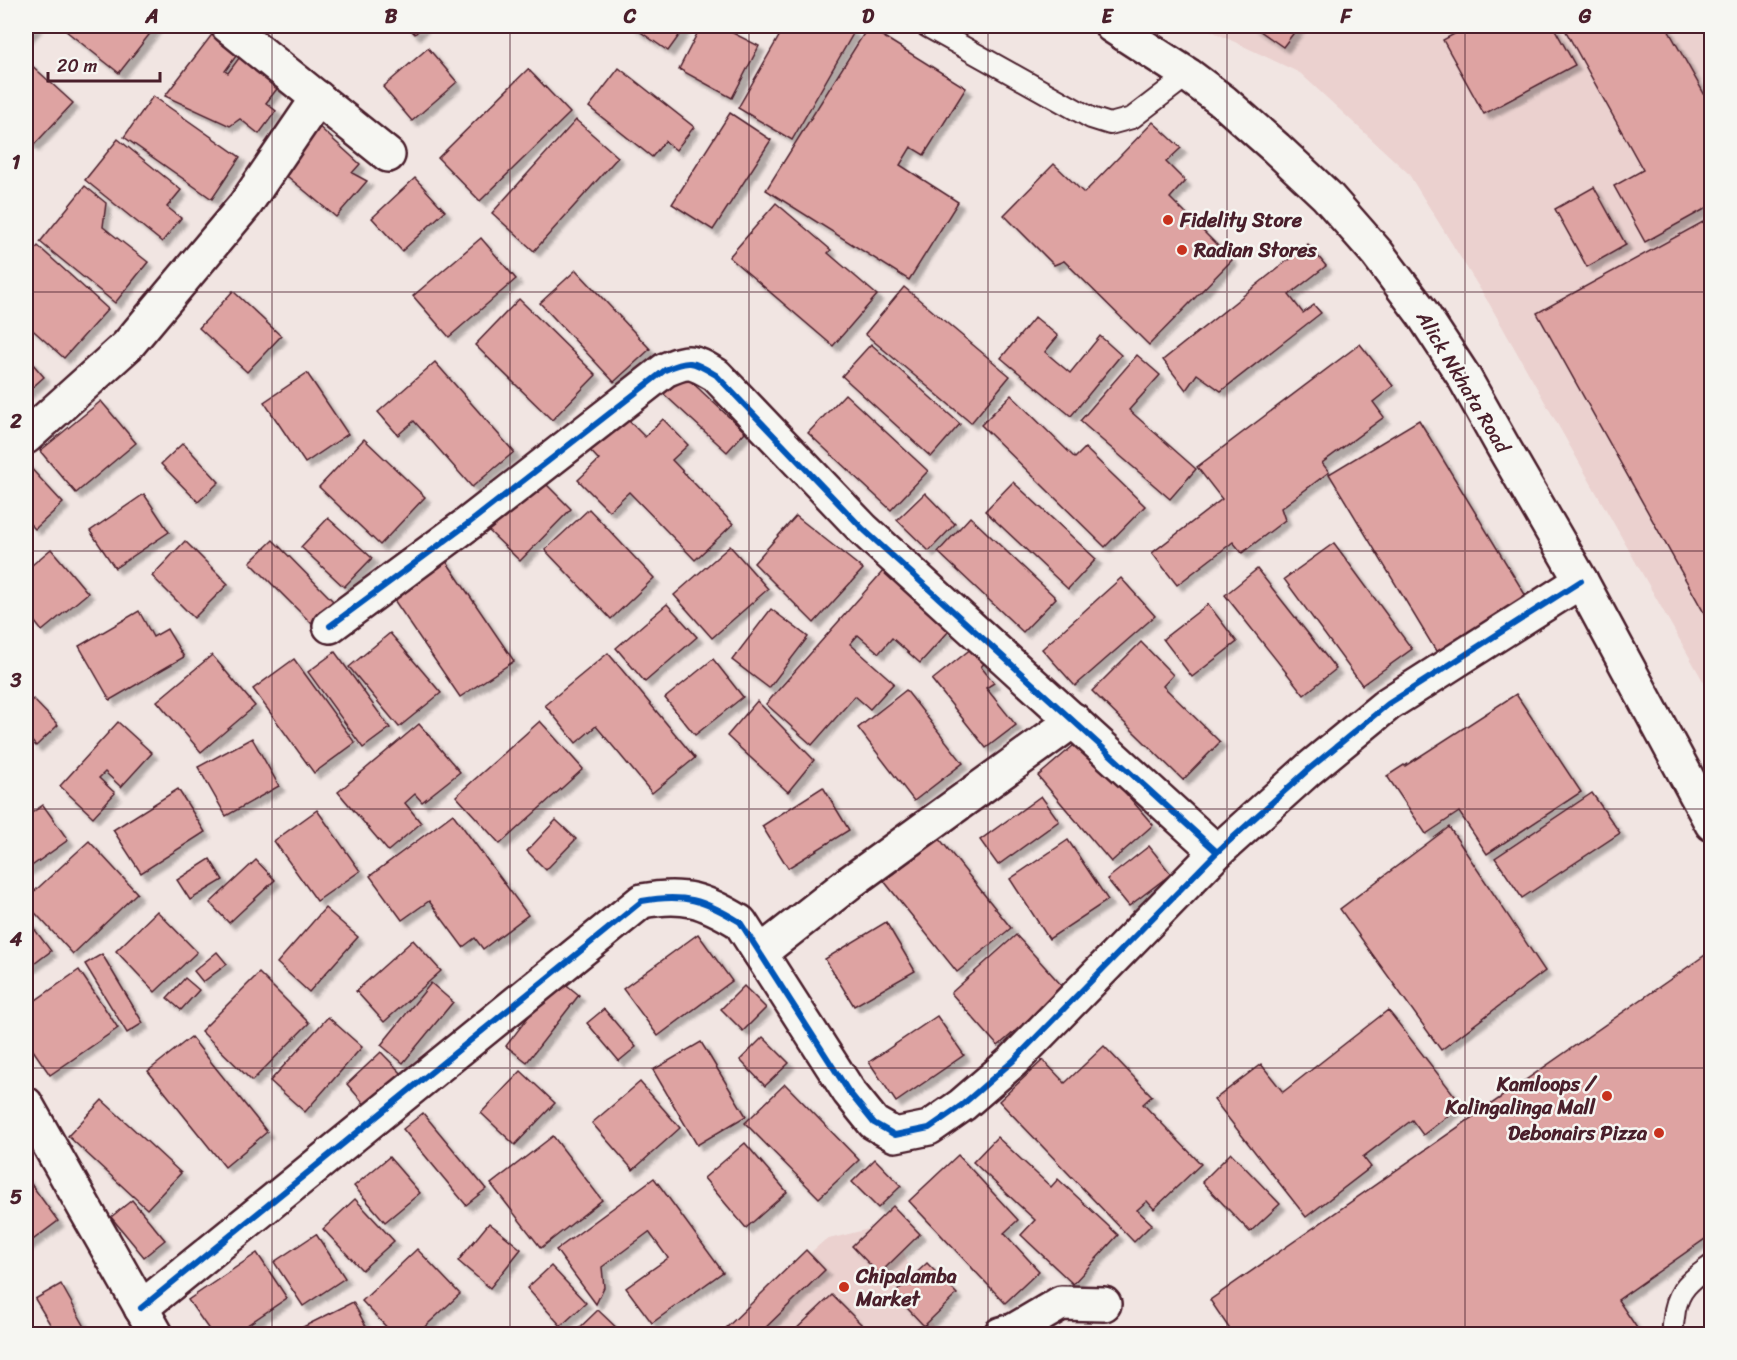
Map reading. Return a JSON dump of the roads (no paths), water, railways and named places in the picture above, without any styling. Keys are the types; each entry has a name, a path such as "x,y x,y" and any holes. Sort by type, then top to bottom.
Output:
{"street":[{"path":"228,26 388,155"},
{"name":"Alick Nkhata Road","path":"1112,26 1188,75 1224,102 1327,196 1377,253 1422,313 1464,377 1581,581 1712,824"},
{"path":"26,437 127,346 245,205 318,98"},
{"path":"330,626 470,523 665,370 683,363 698,364 716,375 863,529 1217,852"},
{"path":"26,1104 149,1321 642,901 664,897 688,899 717,908 740,922 849,1092 874,1123 895,1135 929,1128 962,1105 1013,1061 1217,852 1308,769 1388,704 1581,581"},
{"path":"760,953 849,883 1074,720"},
{"path":"1001,1335 1015,1330 1061,1303 1104,1304"}],"lane":[{"path":"926,26 1091,118 1110,124 1132,118 1188,75"},
{"path":"1673,1335 1672,1326 1678,1296 1692,1279 1712,1265"}],"place":[{"name":"Fidelity Store","path":"1168,220"},
{"name":"Radian Stores","path":"1182,250"},
{"name":"Kamloops / Kalingalinga Mall","path":"1607,1096"},
{"name":"Debonairs Pizza","path":"1659,1133"},
{"name":"Chipalamba Market","path":"844,1287"}]}
